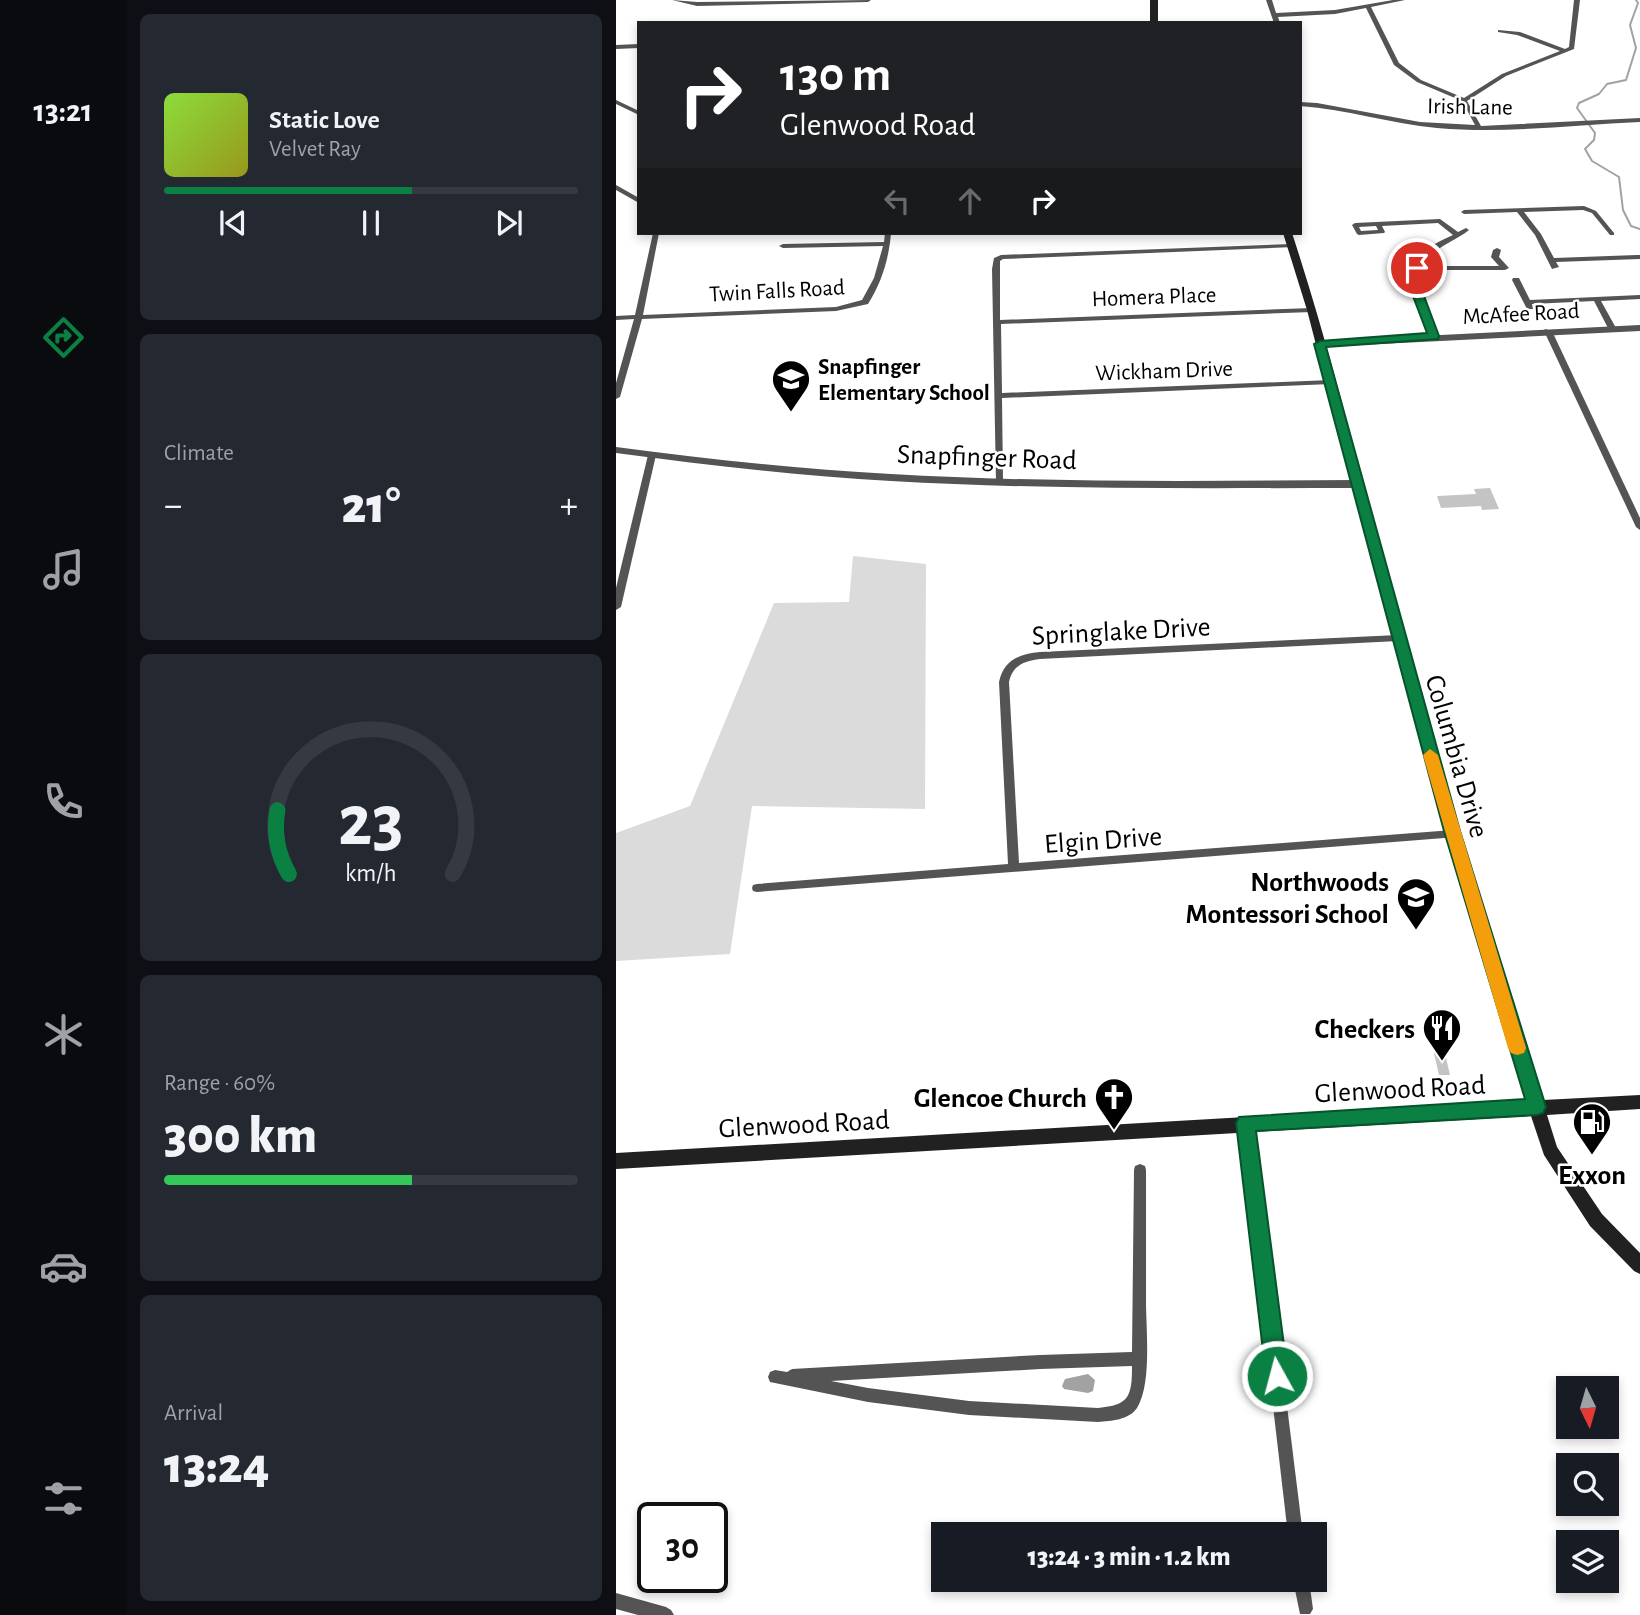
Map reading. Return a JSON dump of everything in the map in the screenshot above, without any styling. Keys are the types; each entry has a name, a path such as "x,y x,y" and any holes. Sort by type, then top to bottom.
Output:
{"main road":[{"path":"1154,0 1154,21"},
{"name":"Columbia Drive","path":"1288,235 1312,310 1398,638 1453,834 1550,1150 1596,1220 1640,1265"},
{"name":"Glenwood Road","path":"616,1161 1640,1102"}],"street":[{"path":"675,0 697,5 868,0"},
{"path":"1269,0 1276,21"},
{"path":"1274,15 1324,13 1402,0"},
{"path":"1464,100 1504,75 1566,51 1573,44 1577,0"},
{"path":"1368,6 1402,71 1416,80 1464,100 1479,127"},
{"path":"1500,31 1518,33 1566,51"},
{"path":"616,47 637,46"},
{"path":"616,102 637,112"},
{"name":"Irish Lane","path":"1302,104 1338,108 1422,124 1479,127 1640,120"},
{"path":"616,187 637,200"},
{"path":"1464,212 1584,208 1594,212 1612,234"},
{"path":"1519,210 1538,234 1553,264 1637,256"},
{"path":"1378,224 1440,221 1458,235"},
{"path":"1434,336 1419,296 1417,268 1424,255 1466,230"},
{"path":"616,397 639,316 656,235"},
{"name":"Twin Falls Road","path":"616,318 851,307 865,302 871,294 888,244 888,235"},
{"path":"783,246 888,244"},
{"path":"999,481 997,260 1006,256 1292,246"},
{"path":"1417,268 1505,268 1495,257 1497,250"},
{"path":"1516,280 1529,305 1640,298"},
{"path":"1597,300 1612,328"},
{"name":"Homera Place","path":"997,321 1312,310"},
{"name":"McAfee Road","path":"1320,344 1434,336 1640,328"},
{"path":"1548,331 1640,527"},
{"name":"Wickham Drive","path":"998,396 1331,382"},
{"name":"Snapfinger Road","path":"616,450 822,473 1118,485 1358,484"},
{"path":"616,607 652,455"},
{"name":"Springlake Drive","path":"1014,867 1004,682 1005,673 1019,659 1048,654 1398,638"},
{"name":"Elgin Drive","path":"757,888 1453,834"},
{"path":"1246,1123 1294,1522"},
{"path":"1140,1170 1140,1359 1136,1396 1131,1408 1118,1414 1098,1415 957,1406 868,1395 775,1377 1140,1359"},
{"path":"1303,1592 1305,1609"},
{"path":"616,1601 666,1615"}],"shaded area":[{"path":"853,556 926,564 925,809 752,806 730,954 616,961 616,833 690,806 774,603 849,602"},
{"path":"1088,1374 1095,1380 1093,1391 1088,1393 1064,1389 1062,1386 1065,1379"}],"building":[{"path":"1490,488 1499,509 1482,510 1481,506 1441,508 1437,496 1476,494 1474,489"},
{"name":"Checkers","path":"1433,1049 1444,1049 1450,1075 1439,1075"}],"waterway":[{"path":"1636,0 1638,3 1630,25 1636,48 1626,80 1607,84 1599,94 1579,103 1577,108 1595,133 1594,140 1585,149 1592,161 1619,177 1623,210 1631,226 1640,229"}],"slow traffic":[{"path":"1430,755 1517,1048"}],"place":[{"name":"Snapfinger Elementary School","path":"791,413"},
{"name":"Northwoods Montessori School","path":"1416,931"},
{"name":"Checkers","path":"1442,1062"},
{"name":"Glencoe Church","path":"1114,1131"},
{"name":"Exxon","path":"1592,1156"}],"route":[{"path":"1277,1376 1246,1123 1537,1107 1452,831 1320,344 1434,336 1419,296 1416,284 1417,268"}]}
